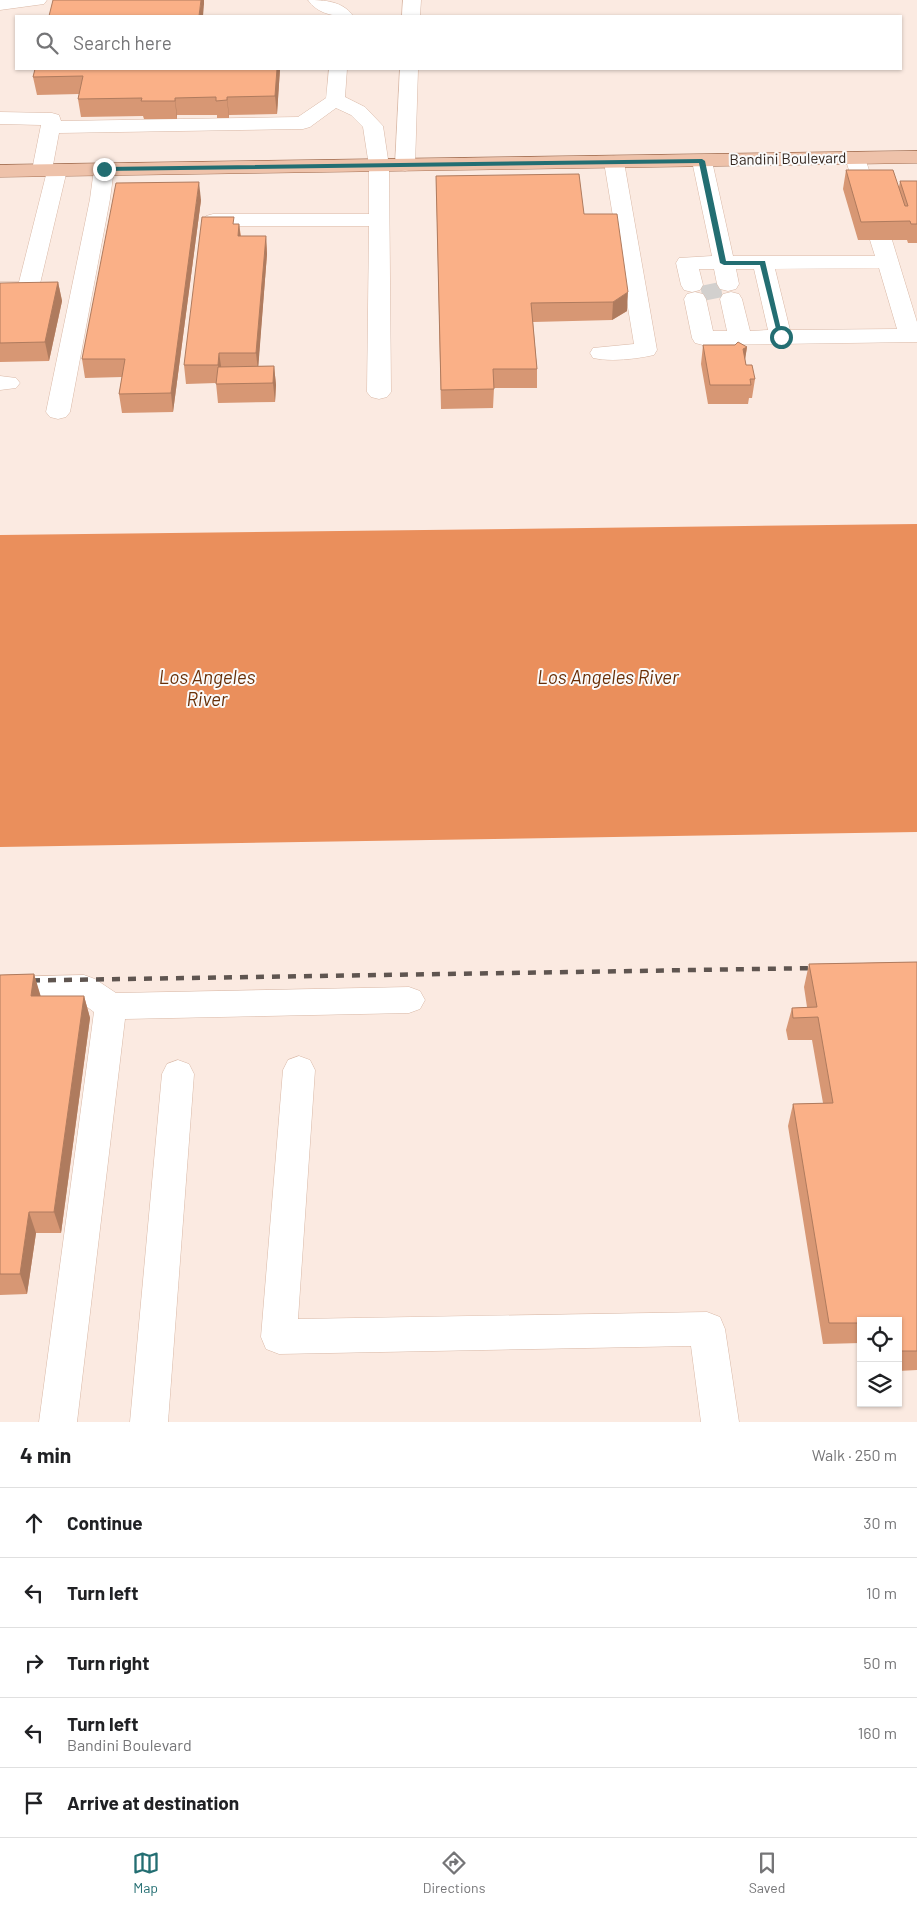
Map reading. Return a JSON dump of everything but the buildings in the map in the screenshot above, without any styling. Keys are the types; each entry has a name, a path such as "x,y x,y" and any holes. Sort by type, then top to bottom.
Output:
{"main road":[{"name":"Bandini Boulevard","path":"0,171 917,157"}],"lane":[{"path":"0,6 38,0"},
{"path":"317,0 342,15"},
{"path":"411,15 412,0"},
{"path":"50,127 303,123 335,100 338,70"},
{"path":"405,165 409,70"},
{"path":"335,100 358,111 373,126 379,166 379,392"},
{"path":"0,118 52,119 50,127 50,170 28,288 0,289"},
{"path":"855,158 865,188"},
{"path":"702,161 714,263 712,291 703,338 913,335 881,240"},
{"path":"601,352 646,350 614,162"},
{"path":"58,412 100,199 104,169"},
{"path":"213,220 380,220"},
{"path":"714,263 888,262"},
{"path":"763,263 781,337"},
{"path":"712,291 731,338"},
{"path":"0,990 84,988 111,1006 409,1000"},
{"path":"58,1422 111,1006"},
{"path":"299,1070 279,1337 706,1329 720,1422"},
{"path":"149,1422 178,1074"}],"shaded area":[{"path":"0,0 917,0 917,1422 0,1422"}],"water":[{"name":"Los Angeles River","path":"917,524 917,832 0,847 0,535"}],"tunnel":[{"path":"710,284 713,299"}],"railway":[{"path":"0,981 822,968"}],"route":[{"path":"104,169 702,161 724,263 763,263 781,337"}]}
